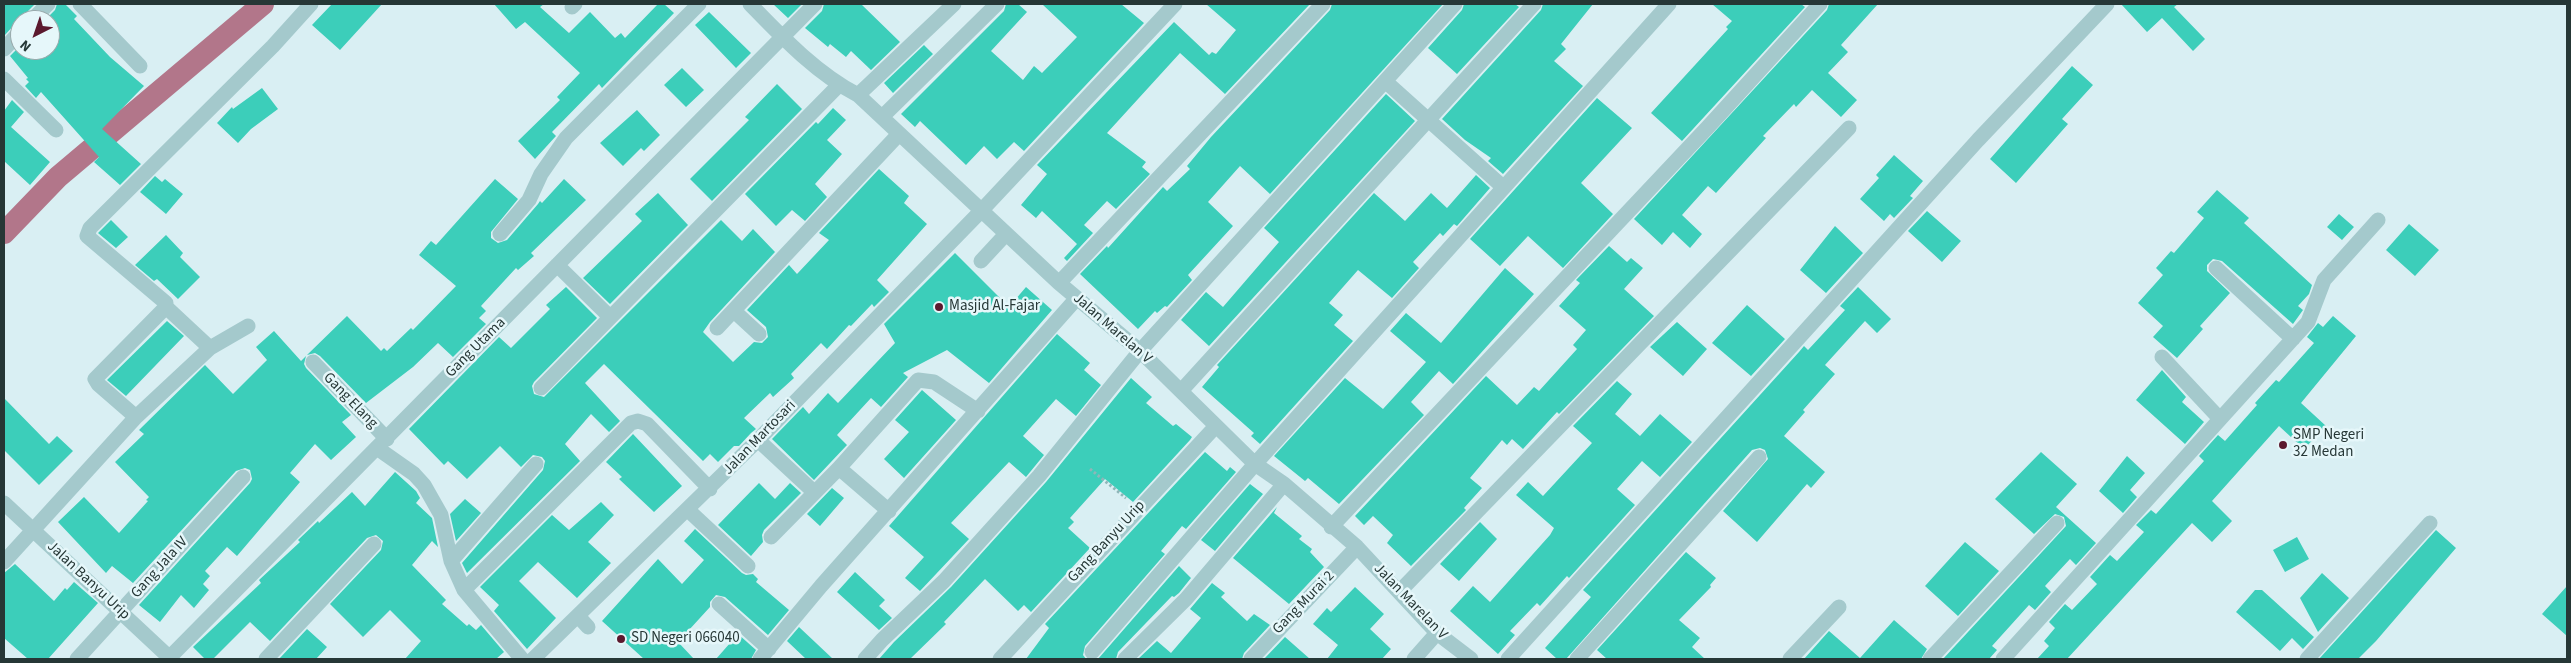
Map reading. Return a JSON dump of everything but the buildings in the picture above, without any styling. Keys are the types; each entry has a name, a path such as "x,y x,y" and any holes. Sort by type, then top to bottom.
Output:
{"street":[{"path":"80,4 140,66"},
{"path":"210,348 166,308 166,303 87,236 90,228 273,46 311,4"},
{"path":"500,234 529,200 541,174 566,138 699,4"},
{"name":"Jalan Marelan V","path":"750,4 782,37 839,85 858,95 1059,283 1140,351 1255,464 1284,484 1331,527 1357,547 1400,591 1437,633 1471,659"},
{"name":"Gang Utama","path":"169,659 815,4"},
{"path":"858,95 954,4"},
{"path":"882,117 997,4"},
{"name":"Jalan Martosari","path":"533,659 710,489 981,211 1175,4"},
{"path":"1059,283 1323,4"},
{"path":"865,659 882,640 944,581 1039,476 1140,351 1455,4"},
{"path":"1181,391 1534,4"},
{"path":"1092,652 1255,464 1669,4"},
{"path":"1331,527 1701,134 1820,4"},
{"path":"1508,659 1978,140 2107,4"},
{"path":"4,79 56,130"},
{"path":"1385,81 1427,121 1503,187"},
{"path":"541,388 839,85"},
{"path":"1400,591 1849,128"},
{"path":"718,328 899,134"},
{"path":"2002,659 2308,322 2324,280 2378,220"},
{"path":"981,262 1006,234"},
{"path":"557,265 610,317"},
{"path":"2216,268 2293,339"},
{"path":"719,604 764,654 821,586 1077,298"},
{"path":"136,417 98,384 95,379 166,308"},
{"path":"734,310 759,334"},
{"path":"4,562 136,417 210,348 248,326"},
{"path":"2162,357 2220,419"},
{"name":"Gang Elang","path":"313,362 382,444 424,485 445,526 451,561 464,590 522,659"},
{"path":"771,537 840,468 918,380 934,382 978,411"},
{"path":"464,590 631,423 638,421 647,424 710,489"},
{"name":"Gang Banyu Urip","path":"1000,659 1216,426"},
{"path":"758,440 814,492"},
{"path":"1577,659 1759,458"},
{"path":"451,561 536,464"},
{"path":"840,468 888,511"},
{"name":"Gang Jala IV","path":"77,659 243,476"},
{"path":"1126,659 1186,599 1284,484"},
{"name":"Jalan Banyu Urip","path":"4,503 121,611 169,659"},
{"path":"688,510 748,566"},
{"path":"1930,659 2057,523"},
{"path":"2307,659 2430,523"},
{"path":"266,659 374,544"},
{"name":"Gang Murai 2","path":"1251,659 1357,547"},
{"path":"1790,659 1838,607"},
{"path":"578,616 588,628"},
{"path":"1414,659 1437,633"}],"path":[{"path":"1090,469 1138,508"}],"waterway":[{"path":"4,233 58,177 263,4"}],"place":[{"name":"Masjid Al-Fajar","path":"939,307"},
{"name":"SMP Negeri 32 Medan","path":"2283,445"},
{"name":"SD Negeri 066040","path":"621,639"}]}
